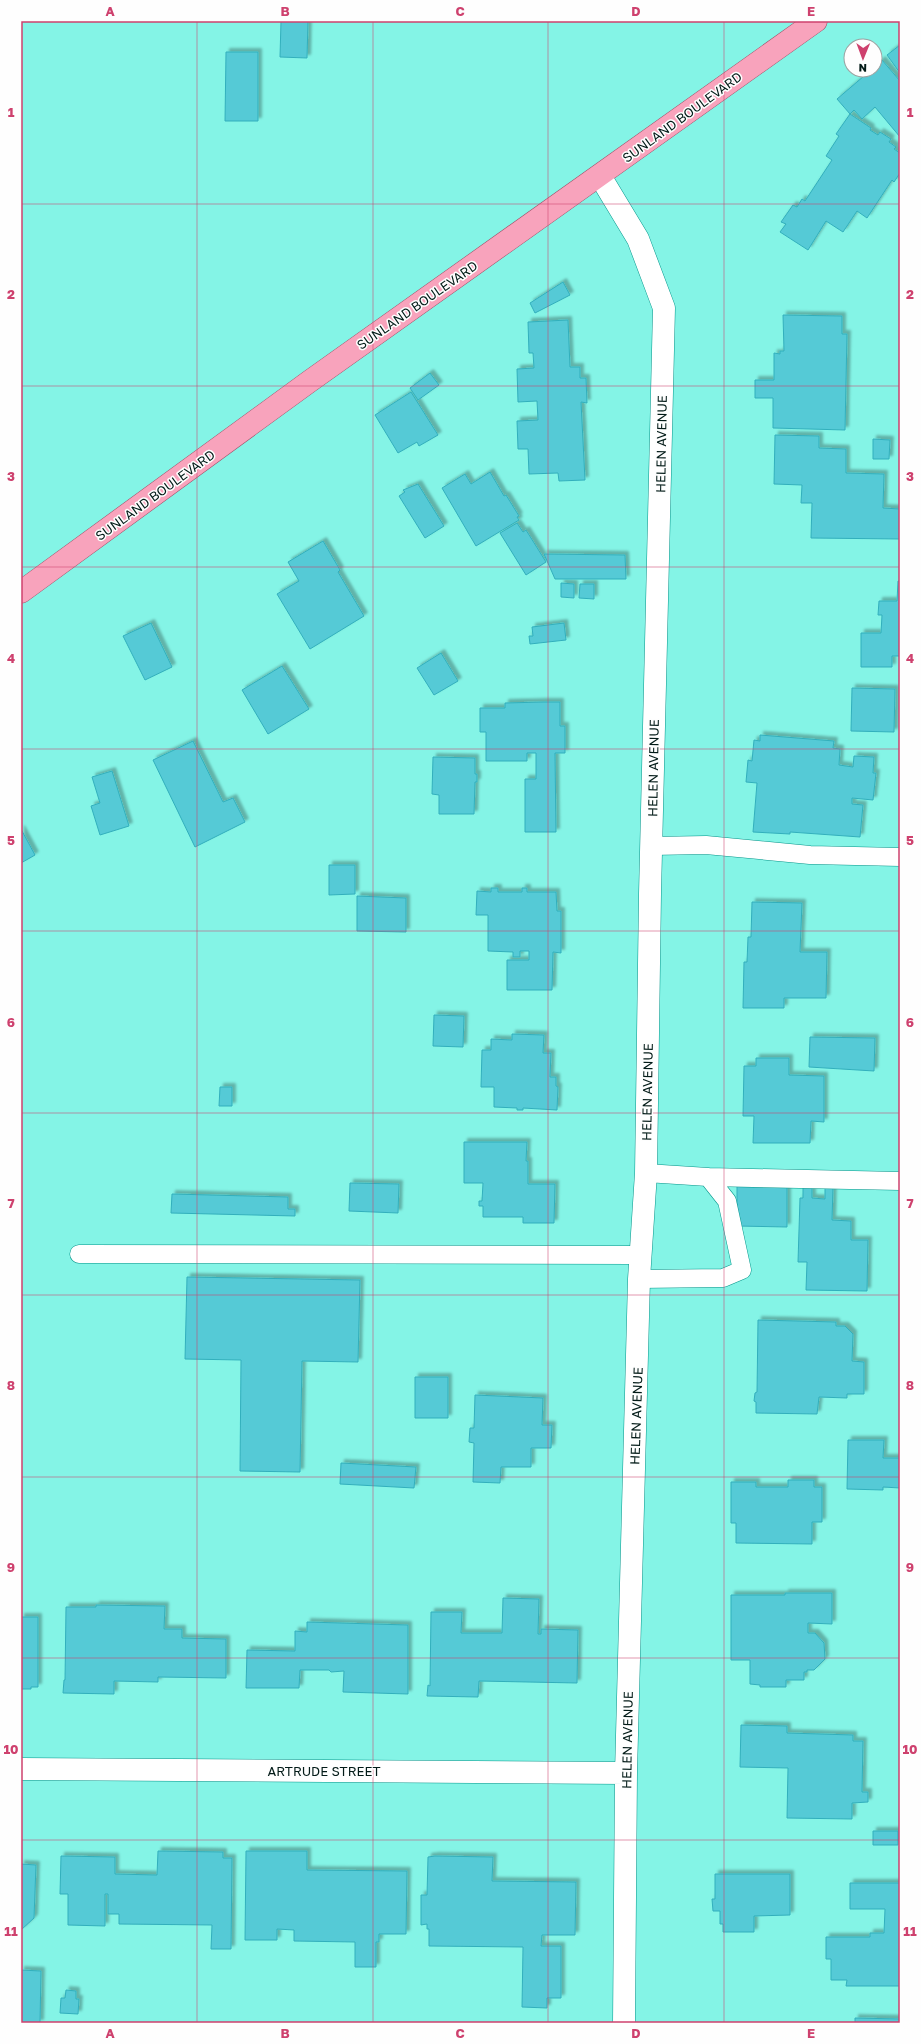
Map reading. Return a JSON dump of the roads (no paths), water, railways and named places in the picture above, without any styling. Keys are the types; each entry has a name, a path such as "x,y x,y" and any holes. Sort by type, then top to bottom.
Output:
{"main road":[{"name":"SUNLAND BOULEVARD","path":"21,592 310,381 816,21"}],"street":[{"name":"HELEN AVENUE","path":"600,176 638,239 664,308 651,846 646,1173 640,1255 626,1773 624,2023"},
{"name":"ARTRUDE STREET","path":"21,1769 626,1773"}],"lane":[{"path":"651,846 706,845 810,855 900,857"},
{"path":"646,1173 708,1177 900,1181"},
{"path":"640,1279 723,1278 742,1270 727,1201 708,1177"},
{"path":"79,1254 640,1255"}]}
